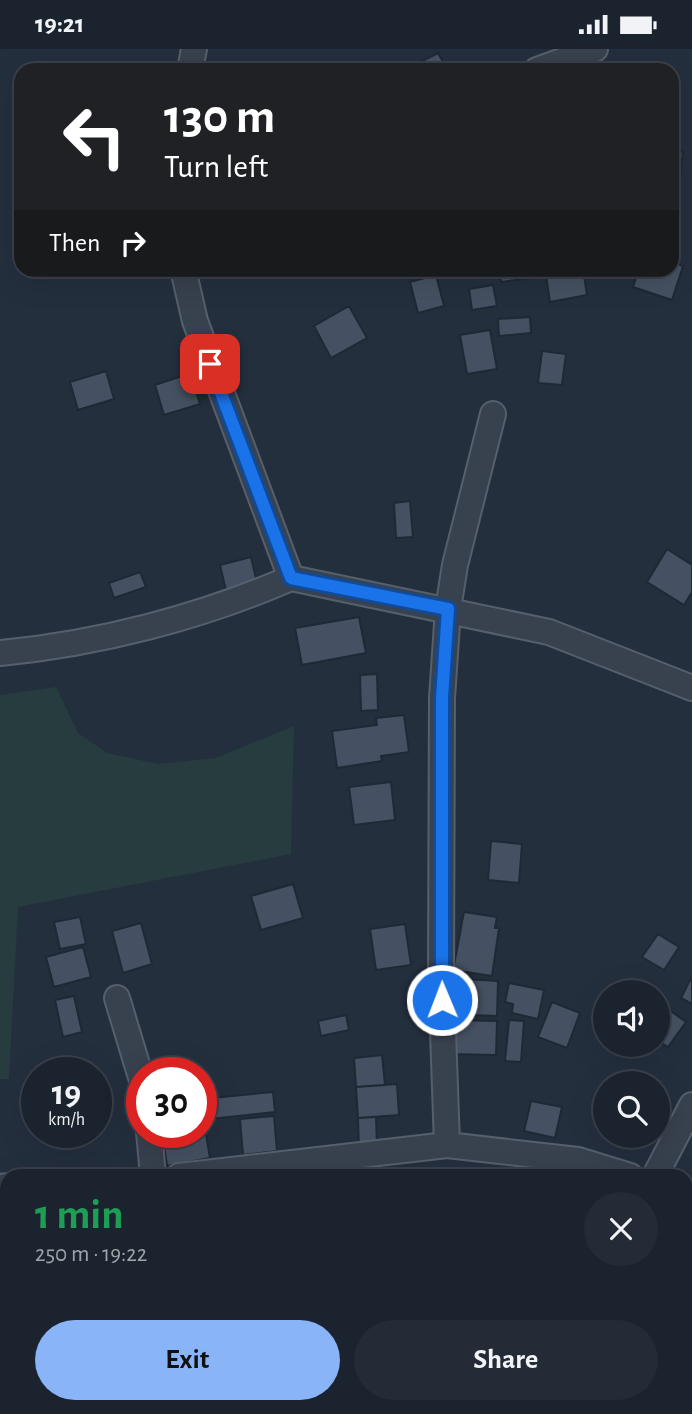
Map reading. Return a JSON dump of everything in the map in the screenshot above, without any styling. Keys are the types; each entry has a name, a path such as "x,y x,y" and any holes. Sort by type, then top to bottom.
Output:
{"street":[{"path":"556,63 595,49"},
{"path":"185,277 195,321 291,578"},
{"path":"447,1145 440,855 442,698 448,609 455,565 493,414"},
{"path":"0,653 47,649 174,618 246,598 291,578 549,632 692,688"},
{"path":"117,998 135,1057"},
{"path":"659,1169 692,1105"},
{"path":"240,1169 447,1145 578,1160 607,1169"},
{"path":"150,1148 152,1169"}],"green space":[{"path":"56,687 78,733 107,753 158,764 216,758 294,726 291,854 18,907 9,1079 0,1079 0,695"}],"building":[{"path":"438,53 444,63 418,63"},
{"path":"679,152 683,152 679,177"},
{"path":"679,265 683,266 672,300 633,287 636,277 679,277"},
{"path":"437,277 444,306 418,313 410,282"},
{"path":"500,277 539,277 501,282"},
{"path":"546,277 584,277 587,295 550,302"},
{"path":"493,285 497,306 472,310 469,289"},
{"path":"349,306 367,338 331,358 314,326"},
{"path":"530,317 531,333 499,336 498,319"},
{"path":"490,330 497,369 467,374 460,335"},
{"path":"542,351 566,354 562,385 538,383"},
{"path":"106,371 114,399 78,410 70,382"},
{"path":"191,373 200,404 164,415 155,385"},
{"path":"410,501 413,537 396,538 394,503"},
{"path":"667,549 692,565 692,592 684,605 647,582"},
{"path":"251,557 258,587 227,595 220,565"},
{"path":"140,572 146,587 114,598 109,583"},
{"path":"359,617 366,653 302,665 295,628"},
{"path":"377,674 378,710 361,711 360,675"},
{"path":"404,715 409,752 381,756 382,761 337,768 332,731 377,725 376,718"},
{"path":"391,782 395,820 354,825 349,787"},
{"path":"491,841 522,844 519,883 488,880"},
{"path":"293,884 303,918 261,930 251,896"},
{"path":"464,912 497,917 495,928 499,928 492,976 453,970"},
{"path":"80,917 86,944 60,949 54,922"},
{"path":"141,923 152,964 123,973 112,931"},
{"path":"405,924 411,965 376,970 370,929"},
{"path":"658,934 679,947 664,970 642,957"},
{"path":"83,947 91,977 54,987 46,957"},
{"path":"692,976 692,1004 681,998"},
{"path":"447,978 498,981 497,1016 445,1014"},
{"path":"509,983 544,990 538,1019 512,1013 513,1004 505,1002"},
{"path":"74,996 82,1032 63,1037 55,1000"},
{"path":"552,1002 580,1013 567,1048 538,1037"},
{"path":"670,1010 686,1022 670,1044"},
{"path":"346,1015 349,1030 321,1036 318,1021"},
{"path":"451,1020 497,1021 496,1055 449,1054"},
{"path":"509,1020 524,1021 521,1062 505,1061"},
{"path":"382,1055 385,1085 356,1087 354,1058"},
{"path":"397,1084 399,1115 358,1118 356,1087"},
{"path":"273,1092 275,1112 217,1118 217,1097"},
{"path":"531,1101 562,1107 555,1138 524,1131"},
{"path":"274,1116 277,1151 243,1155 240,1119"},
{"path":"376,1117 377,1146 359,1148 358,1118"},
{"path":"164,1148 208,1148 210,1158 167,1166"}],"route":[{"path":"210,364 291,578 448,609 442,698 442,1000"}]}
